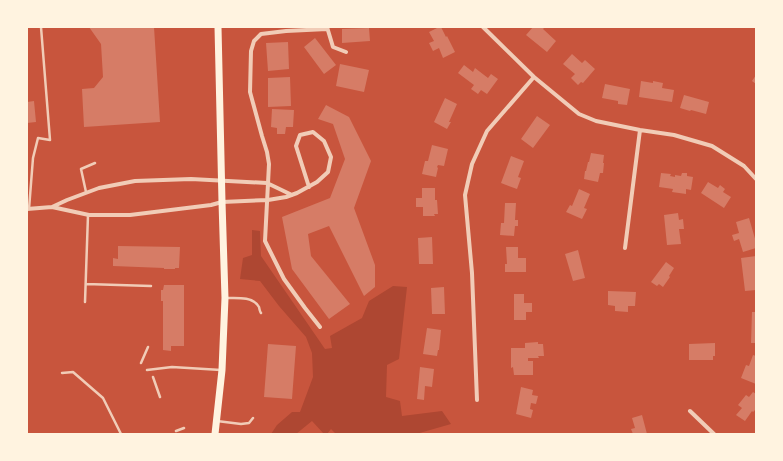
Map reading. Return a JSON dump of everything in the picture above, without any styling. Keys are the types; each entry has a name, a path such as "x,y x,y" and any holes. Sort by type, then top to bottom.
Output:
{"main road":[{"path":"215,434 222,370 225,298 218,27"}],"street":[{"path":"483,27 534,77 579,114 596,122 674,135 712,146 744,166 756,180"},
{"path":"320,327 284,279 265,241 268,200 268,164 267,152 250,92 251,51 254,41 261,34 286,29 327,28 333,47 346,52"},
{"path":"477,400 472,273 465,195 472,164 487,131 534,77"},
{"path":"625,248 640,130"},
{"path":"28,209 52,207 89,215 130,216 211,205 222,202 268,200 286,197 309,187 328,172 332,157 324,141 313,132 300,135 296,146 309,187"},
{"path":"52,207 86,192 136,181 191,179 268,183 292,195"},
{"path":"690,411 714,434"}],"lane":[{"path":"28,209 33,158 38,138 50,140 41,27"},
{"path":"86,192 81,169 95,163"},
{"path":"85,302 89,215"},
{"path":"86,284 151,286"},
{"path":"225,298 245,298 254,301 259,307 261,313"},
{"path":"141,363 148,347"},
{"path":"148,370 172,367 222,370"},
{"path":"62,373 73,372 103,398 121,434"},
{"path":"154,377 160,397"},
{"path":"216,421 241,424 249,423 253,418"},
{"path":"176,431 184,428"}],"shaded area":[{"path":"252,230 260,231 261,256 325,349 332,348 330,336 362,318 369,301 393,286 407,287 399,359 387,365 386,397 400,401 402,416 442,411 451,424 416,434 336,434 331,429 327,434 324,434 312,421 296,434 271,434 277,425 292,412 300,412 313,377 312,353 306,337 260,281 240,279 243,258 252,255"}],"building":[{"path":"89,27 154,27 160,122 84,127 82,89 94,88 103,77 101,44"},
{"path":"441,27 446,37 447,36 455,52 443,58 439,48 433,51 429,43 434,41 429,32"},
{"path":"533,27 545,27 543,29 556,41 547,52 526,35"},
{"path":"369,28 370,41 342,43 342,29"},
{"path":"315,38 336,65 324,74 304,47"},
{"path":"288,42 289,69 268,71 266,43"},
{"path":"572,54 582,63 585,60 595,69 583,83 581,82 578,85 571,78 575,74 563,64"},
{"path":"340,64 369,70 364,92 336,86"},
{"path":"464,65 473,72 475,68 488,78 491,74 498,79 487,94 481,90 478,94 471,89 474,85 458,73"},
{"path":"756,75 756,84 752,81"},
{"path":"290,77 291,106 268,107 268,78"},
{"path":"641,81 663,83 662,88 674,90 672,102 639,97"},
{"path":"605,84 630,89 627,105 618,104 618,101 602,98"},
{"path":"684,95 709,102 706,114 680,108"},
{"path":"445,98 457,104 447,129 434,122"},
{"path":"34,101 36,122 27,123 27,102"},
{"path":"326,105 349,117 371,161 354,208 375,265 375,287 364,296 329,226 308,234 311,256 350,304 329,319 292,269 282,217 330,198 345,159 333,124 318,119"},
{"path":"272,109 294,110 293,127 286,127 285,134 277,134 277,128 271,127"},
{"path":"537,116 550,125 533,148 521,139"},
{"path":"432,145 448,149 444,166 438,165 437,167 436,177 422,174 425,161 428,161"},
{"path":"591,153 604,155 603,173 600,173 598,182 584,179"},
{"path":"511,156 524,161 518,177 521,178 517,189 501,183"},
{"path":"661,173 671,174 670,176 675,177 675,175 681,176 682,173 687,173 687,176 693,177 691,190 686,189 686,194 672,192 673,189 659,187"},
{"path":"708,182 718,188 720,185 725,189 723,192 731,197 724,208 701,193"},
{"path":"422,188 435,188 435,200 437,200 438,214 434,214 435,216 423,216 423,207 416,207 416,198 422,198"},
{"path":"579,189 590,194 584,208 587,209 582,219 566,212 570,205 572,206"},
{"path":"505,203 516,203 515,220 518,220 518,226 515,226 514,236 500,235 501,223 504,223"},
{"path":"678,213 679,220 683,219 684,229 679,229 681,244 667,245 664,215"},
{"path":"749,218 756,242 756,248 743,252 739,239 734,241 732,235 739,233 736,222"},
{"path":"432,237 433,264 419,264 418,238"},
{"path":"118,246 180,247 179,268 164,269 113,266 113,258 118,259"},
{"path":"506,247 518,247 518,258 526,258 526,272 505,272 505,264 507,264"},
{"path":"578,250 585,278 573,281 565,254"},
{"path":"756,256 756,290 745,291 741,258"},
{"path":"666,262 674,268 663,287 659,284 657,286 651,282"},
{"path":"164,285 184,285 184,346 171,346 171,351 163,350 163,301 161,301 161,290 163,290"},
{"path":"444,287 445,314 432,314 431,288"},
{"path":"608,291 636,292 635,306 628,306 628,312 615,311 615,306 608,305"},
{"path":"514,294 524,294 524,303 532,303 532,312 526,312 526,320 514,320"},
{"path":"752,312 756,312 756,343 751,343"},
{"path":"427,328 441,330 437,356 423,354"},
{"path":"538,342 538,344 543,344 544,356 538,356 539,358 528,358 528,361 533,361 533,375 514,375 513,367 511,368 511,348 525,348 525,343"},
{"path":"715,343 715,356 713,356 713,360 689,360 689,344"},
{"path":"268,344 296,346 292,399 264,397"},
{"path":"753,355 756,356 756,384 741,378 746,365 749,366"},
{"path":"420,367 434,369 432,387 425,386 424,400 417,399"},
{"path":"521,387 533,390 532,395 538,396 536,404 531,403 530,409 533,410 531,418 516,414"},
{"path":"753,392 756,394 756,409 753,412 752,411 745,421 736,415 742,408 738,405 746,395 749,397"},
{"path":"642,415 647,434 633,434 631,429 635,428 632,418"}]}
